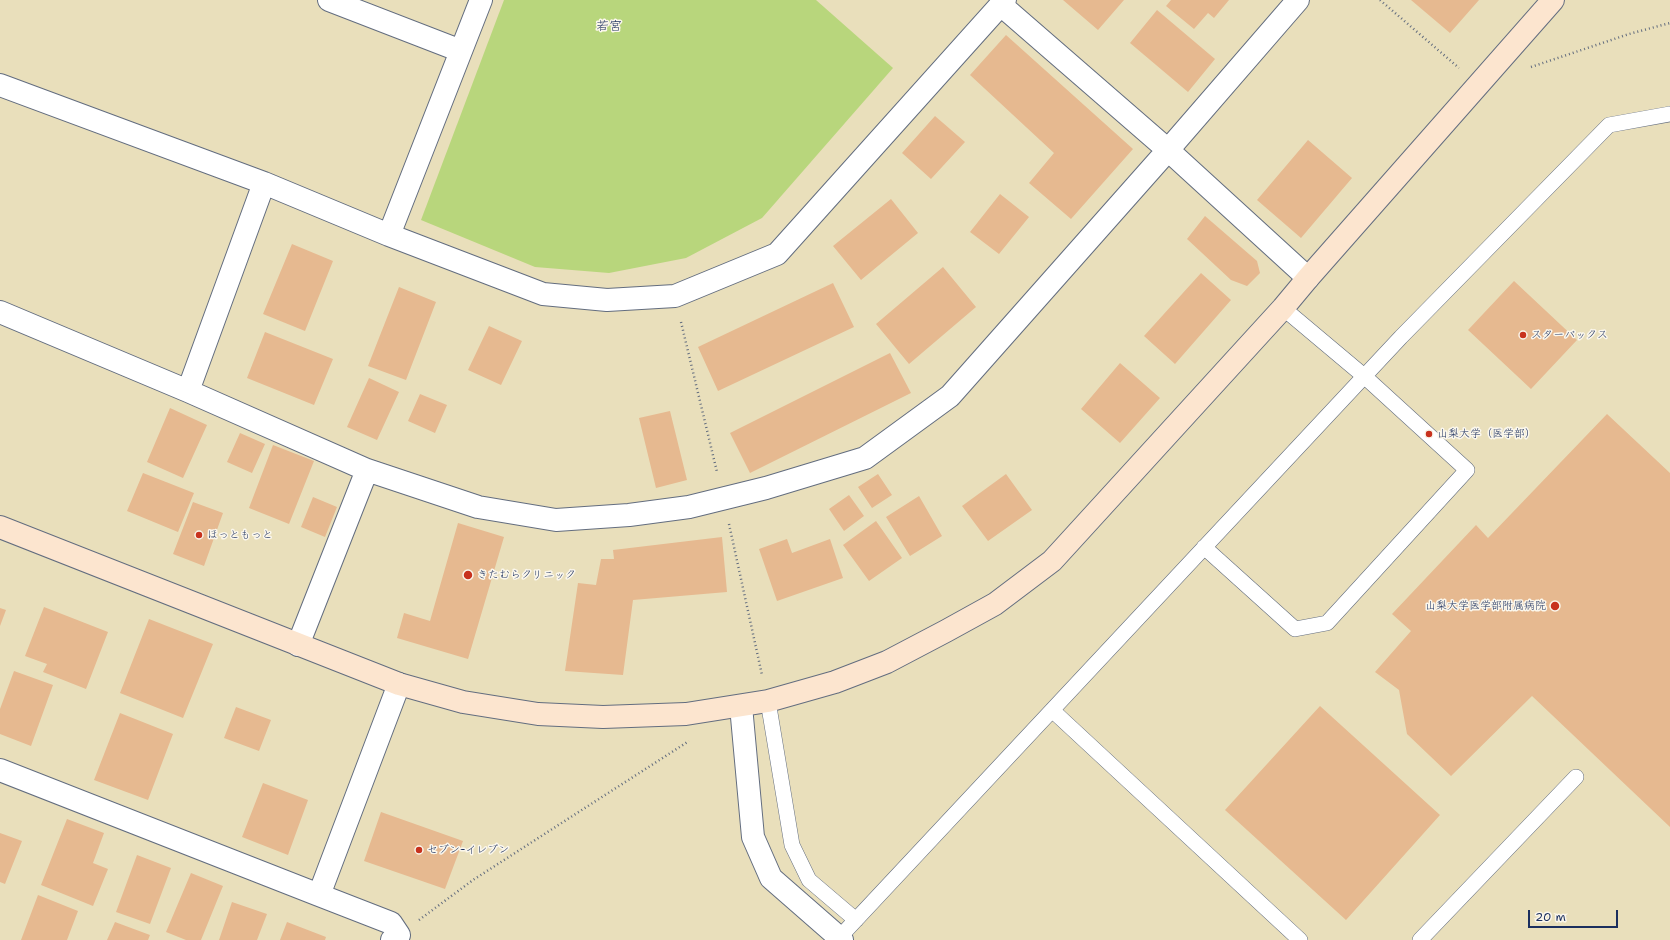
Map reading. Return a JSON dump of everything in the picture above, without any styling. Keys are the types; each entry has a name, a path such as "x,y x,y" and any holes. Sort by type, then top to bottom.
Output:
{"street":[{"path":"329,0 460,51"},
{"path":"389,235 481,0"},
{"path":"0,312 367,470 478,507 556,520 629,515 689,507 766,488 865,458 950,396 1168,150 1298,0"},
{"path":"0,527 399,684 463,702 538,714 603,717 686,714 768,701 835,682 887,662 995,604 1052,561 1283,308 1553,0"},
{"path":"0,85 264,183 389,235 543,294 607,300 675,296 778,254 1003,2 1308,278"},
{"path":"188,392 264,183"},
{"path":"298,645 367,470"},
{"path":"319,895 399,684"},
{"path":"741,706 753,837 771,878 840,939"},
{"path":"0,770 391,923 395,937"}],"lane":[{"path":"840,939 856,920 1364,376 1609,125 1670,114"},
{"path":"1204,547 1295,629 1327,624 1467,470 1364,376 1283,308"},
{"path":"768,701 792,846 809,880 856,920"},
{"path":"1052,710 1300,940"},
{"path":"1420,940 1576,777"}],"path":[{"path":"1380,0 1479,84"},
{"path":"1524,69 1629,34 1670,24"},
{"path":"395,937 473,880 693,739"}],"green space":[{"path":"504,0 816,0 893,68 762,218 686,258 609,273 535,267 421,220"}],"building":[{"path":"1063,0 1124,0 1098,30"},
{"path":"1171,0 1229,0 1214,18 1208,13 1194,29 1166,6"},
{"path":"1411,0 1479,0 1450,33"},
{"path":"1157,10 1215,59 1188,92 1130,43"},
{"path":"1006,35 1133,149 1071,219 1029,183 1054,153 970,75"},
{"path":"935,116 965,142 931,179 902,153"},
{"path":"1308,140 1352,178 1301,238 1257,200"},
{"path":"1000,194 1029,217 999,254 970,232"},
{"path":"891,199 918,233 861,280 833,246"},
{"path":"1205,216 1257,261 1260,273 1247,286 1231,280 1187,239"},
{"path":"292,244 333,261 305,331 263,314"},
{"path":"943,267 976,307 909,364 876,324"},
{"path":"1201,273 1231,300 1175,364 1144,336"},
{"name":"スターバックス","path":"1514,281 1577,340 1531,389 1468,330"},
{"path":"833,283 854,327 718,391 698,347"},
{"path":"399,287 436,302 406,380 368,366"},
{"path":"489,326 522,341 501,385 468,370"},
{"path":"265,332 333,359 314,405 247,378"},
{"path":"890,353 911,393 750,473 730,433"},
{"path":"1120,363 1160,398 1120,443 1081,409"},
{"path":"369,378 399,392 377,440 347,427"},
{"path":"420,394 447,405 435,433 408,421"},
{"path":"170,408 207,425 183,478 147,462"},
{"path":"670,411 687,480 656,488 639,418"},
{"path":"1607,414 1670,473 1670,827 1532,696 1451,776 1407,734 1399,690 1375,672 1411,631 1392,614 1476,525 1488,538"},
{"path":"240,433 265,444 252,473 227,462"},
{"path":"273,445 314,461 289,524 249,508"},
{"path":"143,473 194,493 178,532 127,511"},
{"path":"878,474 892,495 872,508 858,487"},
{"path":"1006,474 1032,510 988,541 962,506"},
{"path":"849,495 864,516 844,531 829,509"},
{"path":"919,496 942,536 910,556 886,517"},
{"path":"313,497 337,507 325,537 301,527"},
{"path":"193,502 223,513 204,566 173,554"},
{"path":"876,521 902,558 869,581 843,545"},
{"name":"きたむらクリニック","path":"458,523 504,537 468,659 397,638 404,613 430,621"},
{"path":"722,537 727,592 633,600 623,675 565,671 578,583 596,585 601,559 614,559 613,550"},
{"path":"787,539 792,553 830,539 843,578 777,601 759,549"},
{"path":"44,607 108,632 86,689 43,672 47,664 25,656"},
{"path":"0,608 6,610 0,626"},
{"path":"149,619 213,644 183,718 120,693"},
{"path":"14,671 53,685 31,746 0,734 0,709"},
{"path":"1320,706 1440,815 1346,920 1225,810"},
{"path":"236,707 271,720 259,751 224,738"},
{"path":"120,713 173,734 148,800 94,780"},
{"path":"263,783 308,800 288,855 242,837"},
{"path":"381,812 463,841 445,889 364,861"},
{"path":"67,819 104,833 93,863 108,869 93,906 41,885"},
{"path":"0,833 22,841 5,884 0,882"},
{"path":"137,855 171,868 150,924 116,912"},
{"path":"191,873 223,886 201,940 186,940 166,932"},
{"path":"38,895 78,911 67,940 21,940"},
{"path":"232,902 267,914 257,940 219,940"},
{"path":"115,922 150,935 148,940 107,940"},
{"path":"287,922 326,937 325,940 280,940"}],"place":[{"name":"スターバックス","path":"1523,335"},
{"name":"山梨大学（医学部）","path":"1429,434"},
{"name":"ほっともっと","path":"199,535"},
{"name":"きたむらクリニック","path":"468,575"},
{"name":"山梨大学医学部附属病院","path":"1555,606"},
{"name":"セブン-イレブン","path":"419,850"}],"district":[{"name":"若宮","path":"609,27"}]}
